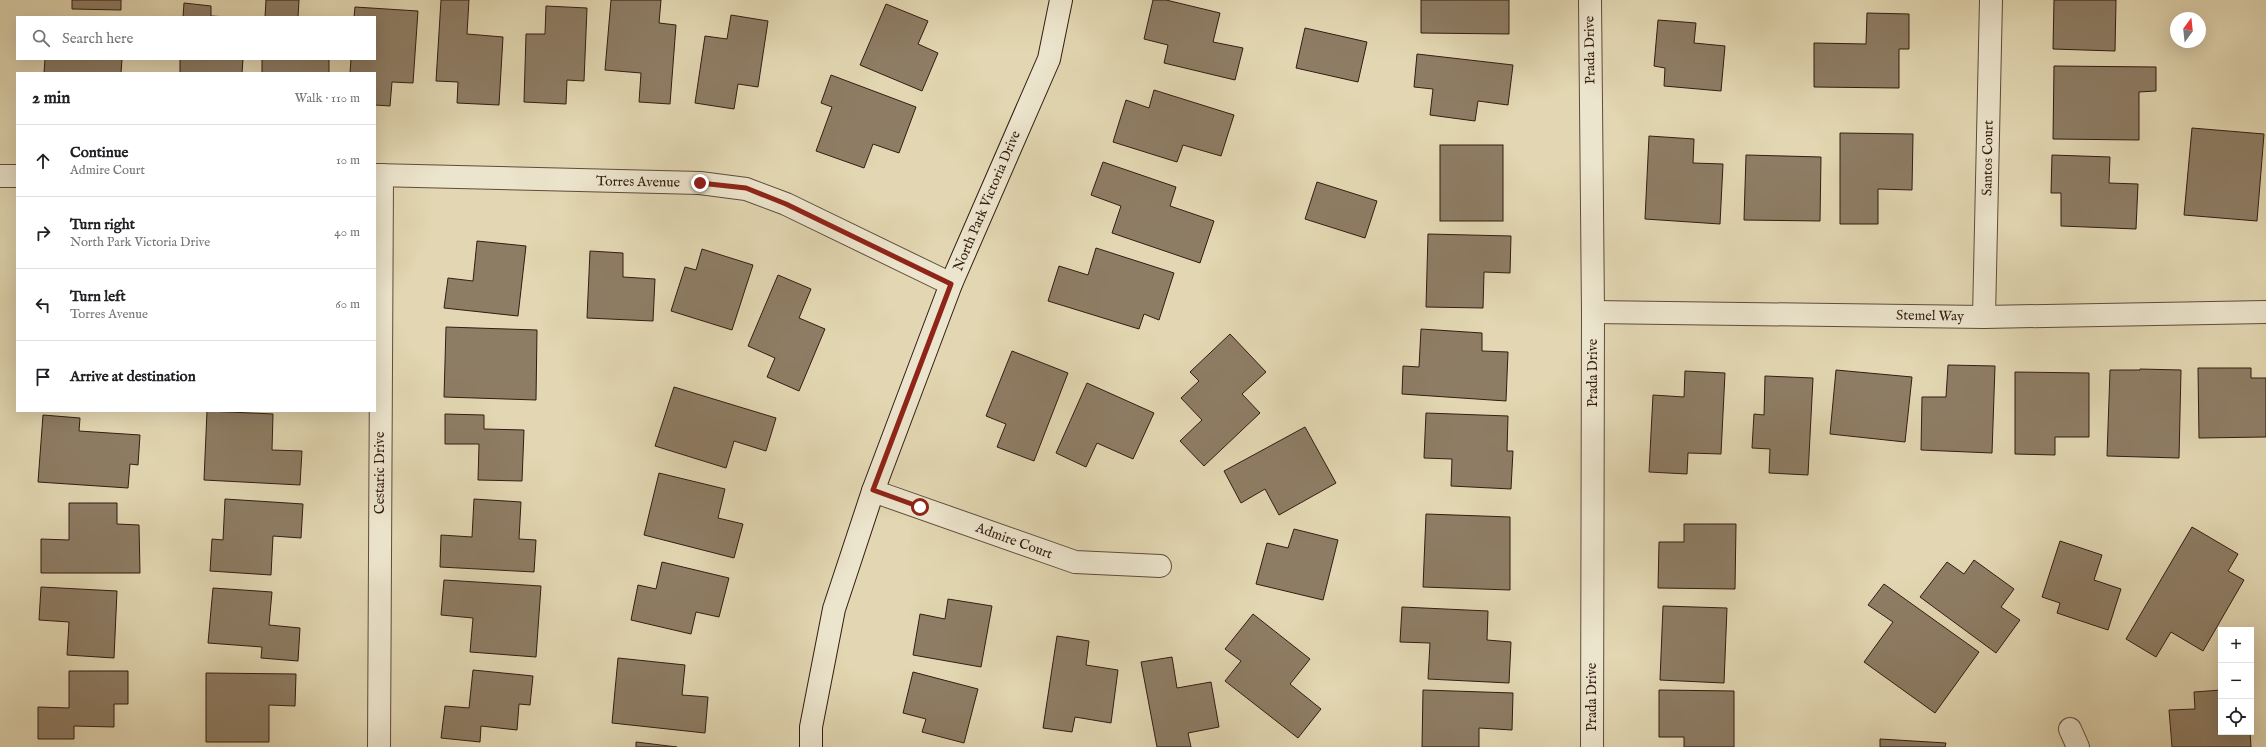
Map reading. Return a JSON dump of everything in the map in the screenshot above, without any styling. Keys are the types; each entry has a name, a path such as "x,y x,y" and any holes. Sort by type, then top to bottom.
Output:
{"street":[{"name":"North Park Victoria Drive","path":"811,747 811,727 834,609 873,490 951,284 1049,59 1061,0"},
{"name":"Prada Drive","path":"1590,0 1593,312 1592,747"},
{"name":"Santos Court","path":"1984,317 1992,0"},
{"name":"Torres Avenue","path":"378,175 700,183 746,188 786,204 951,284"},
{"name":"Cestaric Drive","path":"378,175 379,747"},
{"path":"0,176 16,176"},
{"name":"Stemel Way","path":"1593,312 1984,317 2266,312"},
{"name":"Admire Court","path":"873,490 1075,562 1160,566"}],"building":[{"path":"72,0 121,0 121,10 72,9"},
{"path":"266,0 299,0 298,16 265,16"},
{"path":"441,0 469,0 467,34 503,37 499,105 457,103 458,82 436,81"},
{"path":"611,0 661,0 659,23 676,25 670,104 639,102 641,73 605,70"},
{"path":"1153,0 1166,0 1220,13 1213,42 1243,48 1235,80 1164,63 1168,45 1144,39"},
{"path":"1421,0 1509,0 1509,34 1421,33"},
{"path":"2054,0 2116,0 2115,51 2053,49"},
{"path":"184,3 211,6 211,16 183,16"},
{"path":"886,4 928,21 918,44 938,53 922,91 860,65"},
{"path":"546,6 587,8 584,81 567,80 566,104 524,102 526,34 545,34"},
{"path":"355,7 418,11 413,83 392,82 390,106 376,105 376,72 350,72 351,60 376,60 376,16 354,16"},
{"path":"1867,13 1909,14 1909,49 1899,49 1899,88 1814,87 1814,43 1866,44"},
{"path":"731,15 768,21 758,87 738,84 734,109 695,103 705,36 727,39"},
{"path":"1658,20 1696,23 1694,43 1725,46 1721,91 1664,86 1665,68 1654,66"},
{"path":"1305,28 1367,42 1358,82 1296,68"},
{"path":"1417,54 1513,65 1508,105 1478,101 1475,121 1430,115 1433,89 1414,87"},
{"path":"45,60 122,60 121,72 44,72"},
{"path":"180,60 243,60 242,72 180,72"},
{"path":"262,60 329,60 329,72 262,72"},
{"path":"2054,66 2156,67 2156,91 2139,92 2139,140 2053,139"},
{"path":"831,75 916,107 899,153 873,144 864,168 816,151 832,107 821,103"},
{"path":"1154,90 1234,115 1221,156 1183,145 1177,162 1113,142 1126,100 1149,108"},
{"path":"2192,128 2264,134 2257,221 2184,215"},
{"path":"1840,133 1913,134 1912,190 1878,189 1878,224 1840,224"},
{"path":"1649,136 1694,139 1693,163 1723,164 1720,224 1645,219"},
{"path":"1440,145 1503,145 1503,221 1440,221"},
{"path":"1746,155 1821,157 1820,221 1744,220"},
{"path":"2052,155 2110,157 2109,183 2138,184 2136,229 2061,226 2061,193 2051,193"},
{"path":"1103,162 1176,187 1170,206 1214,221 1200,263 1112,233 1121,206 1091,195"},
{"path":"1317,182 1377,201 1365,238 1305,219"},
{"path":"1428,234 1511,236 1510,273 1484,272 1483,308 1426,307"},
{"path":"477,241 526,246 518,316 444,308 448,278 473,281"},
{"path":"1096,248 1174,273 1159,320 1144,314 1139,329 1048,301 1059,266 1088,275"},
{"path":"702,249 753,265 732,330 671,311 685,267 696,270"},
{"path":"590,251 623,253 623,277 655,279 653,321 587,318"},
{"path":"778,275 811,289 799,318 825,329 799,391 767,377 775,358 748,346"},
{"path":"446,327 537,330 536,400 444,397"},
{"path":"1421,329 1482,333 1482,351 1508,352 1506,401 1402,394 1403,366 1419,367"},
{"path":"1230,334 1266,372 1242,394 1260,413 1204,466 1180,441 1202,420 1181,398 1199,381 1190,372"},
{"path":"1012,351 1068,373 1034,461 997,447 1006,424 986,416"},
{"path":"1948,365 1995,366 1992,453 1921,450 1922,397 1946,397"},
{"path":"2198,368 2251,368 2251,378 2266,378 2266,437 2199,438"},
{"path":"1836,370 1912,377 1905,442 1830,434"},
{"path":"2110,370 2181,370 2179,458 2107,456"},
{"path":"1685,371 1725,373 1721,454 1688,453 1687,474 1649,472 1653,395 1684,397"},
{"path":"2015,372 2089,373 2089,437 2055,437 2055,455 2015,454"},
{"path":"1765,376 1813,378 1808,475 1769,473 1770,449 1752,448 1754,414 1764,415"},
{"path":"1087,383 1154,413 1133,459 1097,443 1086,467 1056,453"},
{"path":"674,387 776,418 766,451 734,441 726,468 655,446"},
{"path":"207,412 273,414 272,450 302,451 300,485 204,480"},
{"path":"1426,413 1508,416 1507,451 1513,451 1511,489 1451,486 1452,459 1424,458"},
{"path":"445,414 484,415 484,429 524,430 522,481 478,480 479,444 445,444"},
{"path":"43,415 80,418 79,431 140,435 138,465 130,464 128,488 38,482"},
{"path":"1305,427 1336,483 1279,515 1265,489 1241,503 1224,471"},
{"path":"659,473 725,489 718,518 743,524 734,558 644,535"},
{"path":"225,499 303,504 301,538 273,536 271,575 210,571 212,539 223,540"},
{"path":"474,499 521,502 519,539 536,540 534,572 440,567 441,535 472,537"},
{"path":"69,503 117,503 117,524 139,525 140,573 41,573 41,539 69,540"},
{"path":"1426,514 1510,517 1510,590 1423,587"},
{"path":"1684,524 1736,524 1735,589 1658,588 1659,542 1684,542"},
{"path":"2192,527 2238,554 2228,571 2244,580 2203,651 2171,632 2156,657 2126,639"},
{"path":"1294,529 1338,540 1323,600 1256,584 1267,543 1288,548"},
{"path":"2060,541 2102,555 2094,580 2121,589 2108,630 2057,613 2060,603 2042,597"},
{"path":"1974,560 2014,589 2001,607 2020,620 1996,653 1920,597 1947,562 1964,574"},
{"path":"662,562 729,578 719,617 696,612 691,634 631,620 638,585 656,589"},
{"path":"444,580 541,586 536,657 470,652 473,618 441,615"},
{"path":"1884,584 1979,652 1935,713 1864,662 1893,622 1868,605"},
{"path":"41,587 117,591 114,658 67,655 69,622 39,620"},
{"path":"213,588 272,592 269,625 300,628 298,661 261,658 262,647 208,643"},
{"path":"948,599 992,606 981,667 913,655 920,614 945,619"},
{"path":"1663,606 1727,608 1724,683 1660,680"},
{"path":"1402,607 1488,611 1487,640 1511,642 1509,683 1428,679 1430,643 1400,642"},
{"path":"1253,614 1310,659 1290,684 1321,709 1298,738 1225,681 1241,661 1225,649"},
{"path":"1057,636 1089,641 1086,665 1118,670 1111,723 1075,717 1072,732 1043,728"},
{"path":"1172,657 1177,688 1211,682 1219,727 1188,733 1191,747 1157,747 1141,662"},
{"path":"618,658 685,665 682,695 708,697 705,733 612,723"},
{"path":"473,670 533,676 530,705 519,704 517,730 481,726 480,742 441,738 445,706 469,708"},
{"path":"69,671 128,671 128,704 114,704 114,727 74,726 74,739 38,739 38,707 69,708"},
{"path":"913,672 978,689 964,743 922,732 926,719 903,713"},
{"path":"206,673 296,674 295,706 269,705 269,742 206,742"},
{"path":"1423,690 1513,693 1512,730 1479,728 1479,747 1422,747"},
{"path":"1659,690 1734,691 1734,747 1684,747 1684,737 1659,737"},
{"path":"2218,690 2218,735 2250,735 2251,747 2172,747 2169,710 2195,709 2194,692"},
{"path":"1880,739 1946,743 1945,747 1880,747"},
{"path":"636,742 677,747 636,747"}],"route":[{"path":"700,183 746,188 786,204 951,284 873,490 920,507"}]}
